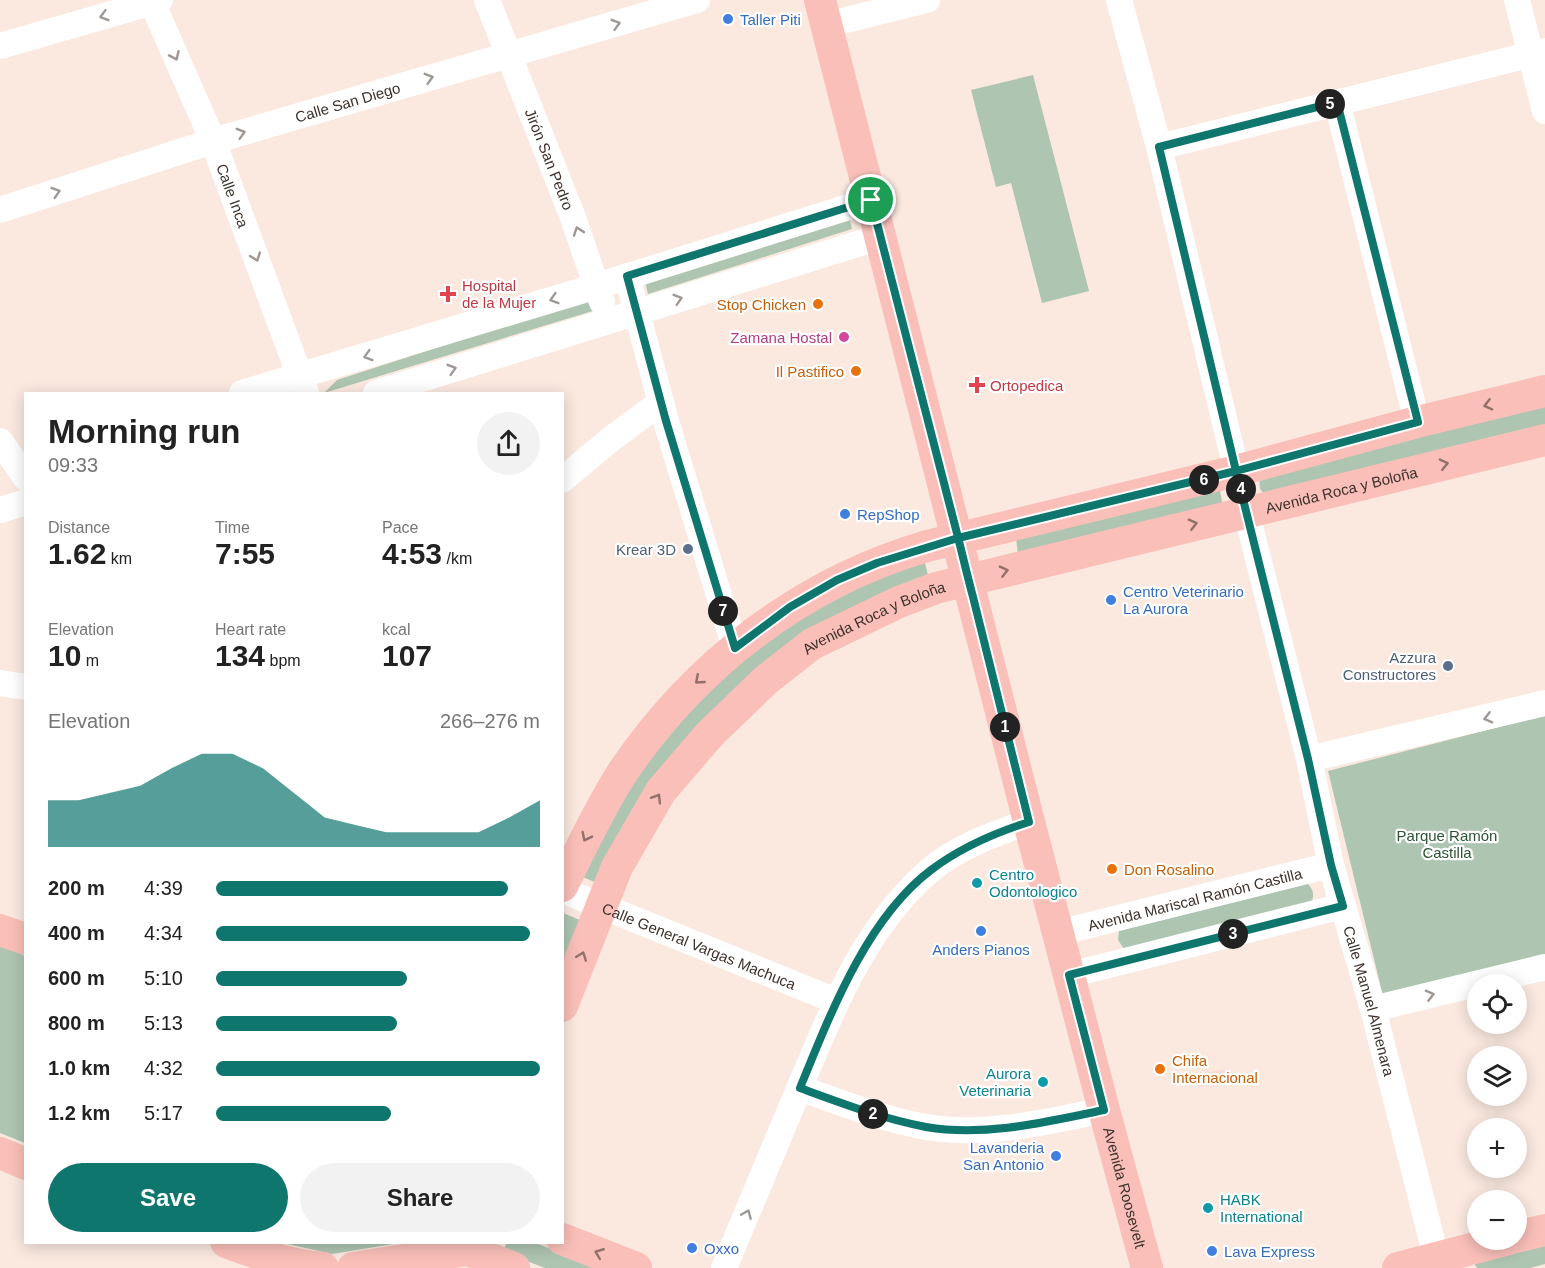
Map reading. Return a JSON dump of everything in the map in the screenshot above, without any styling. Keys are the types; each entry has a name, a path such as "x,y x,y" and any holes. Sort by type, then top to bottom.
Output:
{"main road":[{"name":"Avenida Roosevelt","path":"823,12 1029,822 1147,1268"},
{"path":"564,884 589,830 622,774 649,736 690,688 735,648 790,607 837,580 877,563 958,538 1236,471 1418,422 1545,391"},
{"name":"Avenida Roca y Boloña","path":"564,1001 617,867 661,791 709,735 766,680 812,644 899,602 936,588 1545,440"},
{"path":"0,1153 24,1163"},
{"path":"1527,1234 1545,1230"},
{"path":"564,1240 636,1268"},
{"path":"231,1244 279,1264 323,1268"},
{"path":"1398,1268 1438,1263 1476,1250"},
{"path":"353,1268 419,1256 466,1253 514,1268"}],"street":[{"name":"Jirón San Pedro","path":"487,0 573,215 609,321"},
{"name":"Calle San Diego","path":"0,210 213,141 698,0"},
{"path":"823,12 927,0"},
{"name":"Calle Manuel Almenara","path":"1119,0 1159,147 1236,471 1308,759 1331,865 1373,1009 1438,1263"},
{"path":"1516,0 1538,53 1545,111"},
{"path":"0,46 154,1"},
{"name":"Calle Inca","path":"154,1 213,141 303,385"},
{"path":"1159,147 1538,53"},
{"path":"1337,102 1418,422"},
{"path":"250,392 303,385 627,276 871,200"},
{"path":"379,392 880,237"},
{"path":"627,276 663,411 735,648"},
{"path":"564,478 637,419 663,411"},
{"path":"0,510 24,503"},
{"path":"0,683 24,687"},
{"path":"1308,759 1545,703"},
{"path":"724,1268 836,1001 868,941 902,897 930,870 995,833 1029,822"},
{"name":"Avenida Mariscal Ramón Castilla","path":"1058,933 1331,865"},
{"name":"Calle General Vargas Machuca","path":"564,889 836,1001"},
{"path":"1069,975 1343,906"},
{"path":"1373,1009 1545,967"},
{"path":"800,1088 878,1116 928,1127 980,1129 1021,1126 1104,1110"}],"shaded area":[{"path":"1229,1069 1231,1083 1198,1087 1196,1073"}],"green space":[{"path":"1033,75 1089,291 1042,303 1011,183 996,187 971,90"},
{"path":"849,216 852,229 648,294 645,282"},
{"path":"587,299 596,310 325,392 337,380"},
{"path":"1545,400 1545,426 1271,501 1260,489 1259,477"},
{"path":"1208,485 1220,491 1223,507 1018,556 1016,537"},
{"path":"923,555 930,583 780,658 602,885 575,874 668,722 789,616"},
{"name":"Parque Ramón Castilla","path":"1545,715 1545,958 1484,974 1467,974 1467,978 1384,1000 1328,771"},
{"path":"1307,883 1313,893 1310,905 1124,949 1118,940 1119,930"},
{"path":"564,913 587,923 564,983"},
{"path":"0,945 24,956 24,1143 0,1133"},
{"path":"1545,1238 1545,1264 1530,1268 1477,1268 1475,1265 1477,1257 1502,1250 1527,1250 1527,1243"},
{"path":"288,1244 394,1244 332,1254"},
{"path":"506,1244 538,1244 600,1268 545,1268 503,1252"}],"place":[{"name":"Taller Piti","path":"728,19"},
{"name":"Hospital de la Mujer","path":"448,294"},
{"name":"Stop Chicken","path":"818,304"},
{"name":"Zamana Hostal","path":"844,337"},
{"name":"Il Pastifico","path":"856,371"},
{"name":"Ortopedica","path":"977,385"},
{"name":"RepShop","path":"845,514"},
{"name":"Krear 3D","path":"688,549"},
{"name":"Centro Veterinario La Aurora","path":"1111,600"},
{"name":"Azzura Constructores","path":"1448,666"},
{"name":"Don Rosalino","path":"1112,869"},
{"name":"Centro Odontologico","path":"977,883"},
{"name":"Anders Pianos","path":"981,931"},
{"name":"Chifa Internacional","path":"1160,1069"},
{"name":"Aurora Veterinaria","path":"1043,1082"},
{"name":"Lavanderia San Antonio","path":"1056,1156"},
{"name":"HABK International","path":"1208,1208"},
{"name":"Oxxo","path":"692,1248"},
{"name":"Lava Express","path":"1212,1251"}],"route":[{"path":"871,200 627,276 666,421 735,648 790,607 837,580 877,563 958,538 1236,471 1159,147 1337,102 1418,422 1236,471 1308,759 1331,865 1343,906 1069,975 1104,1110 1031,1125 980,1129 928,1127 878,1116 800,1088 836,1001 868,941 902,897 930,870 962,850 995,833 1029,822 968,580 958,538 953,518 871,200"}]}
